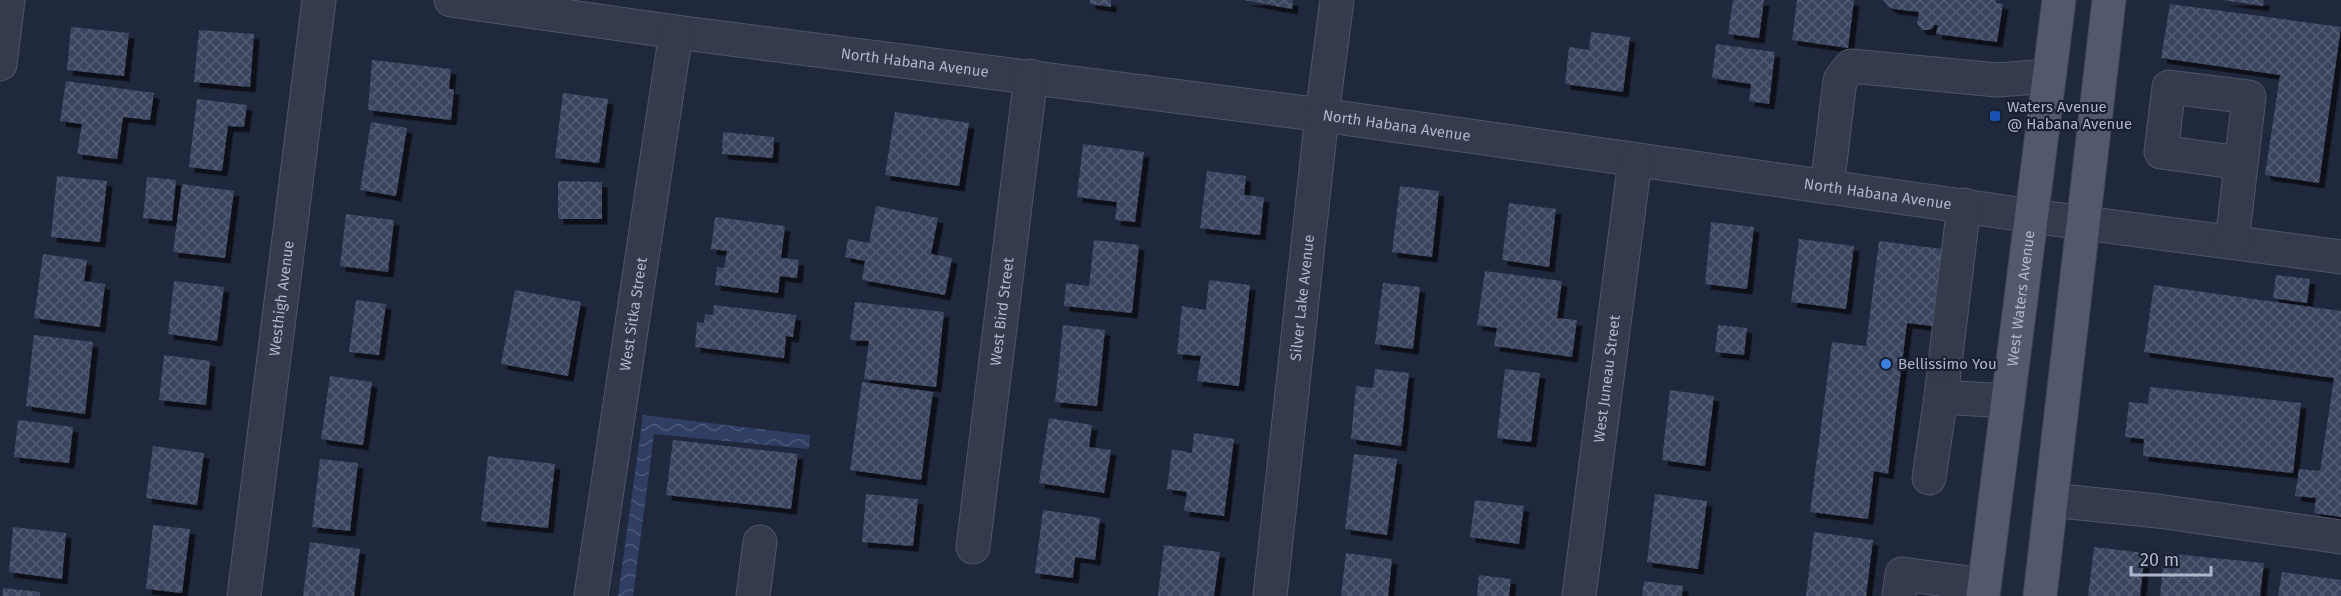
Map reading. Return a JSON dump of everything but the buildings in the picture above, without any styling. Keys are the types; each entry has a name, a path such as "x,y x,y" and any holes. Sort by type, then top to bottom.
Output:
{"main road":[{"name":"West Waters Avenue","path":"1984,590 2059,0"},
{"path":"2040,596 2109,0"}],"street":[{"path":"0,64 8,0"},
{"name":"Westhigh Avenue","path":"244,596 319,0"},
{"name":"Silver Lake Avenue","path":"1270,596 1322,115 1337,0"},
{"name":"North Habana Avenue","path":"464,1 676,32 1322,115 2032,216 2341,257"},
{"name":"West Sitka Street","path":"591,596 676,32"},
{"path":"1827,187 1840,80 1851,66 1997,80 2049,76"},
{"name":"West Bird Street","path":"973,547 1031,76"},
{"name":"West Juneau Street","path":"1579,596 1635,160"},
{"path":"2232,242 2241,163"},
{"path":"1929,477 1964,205"},
{"path":"1941,397 2008,401"},
{"path":"2051,500 2158,511 2341,537"},
{"path":"753,596 760,542"},
{"path":"1899,596 1902,574 1984,590"}],"water":[{"path":"643,415 810,435 809,449 654,434 633,596 618,596"}],"place":[{"name":"Waters Avenue @ Habana Avenue","path":"1995,116"},
{"name":"Bellissimo You","path":"1886,364"}]}
